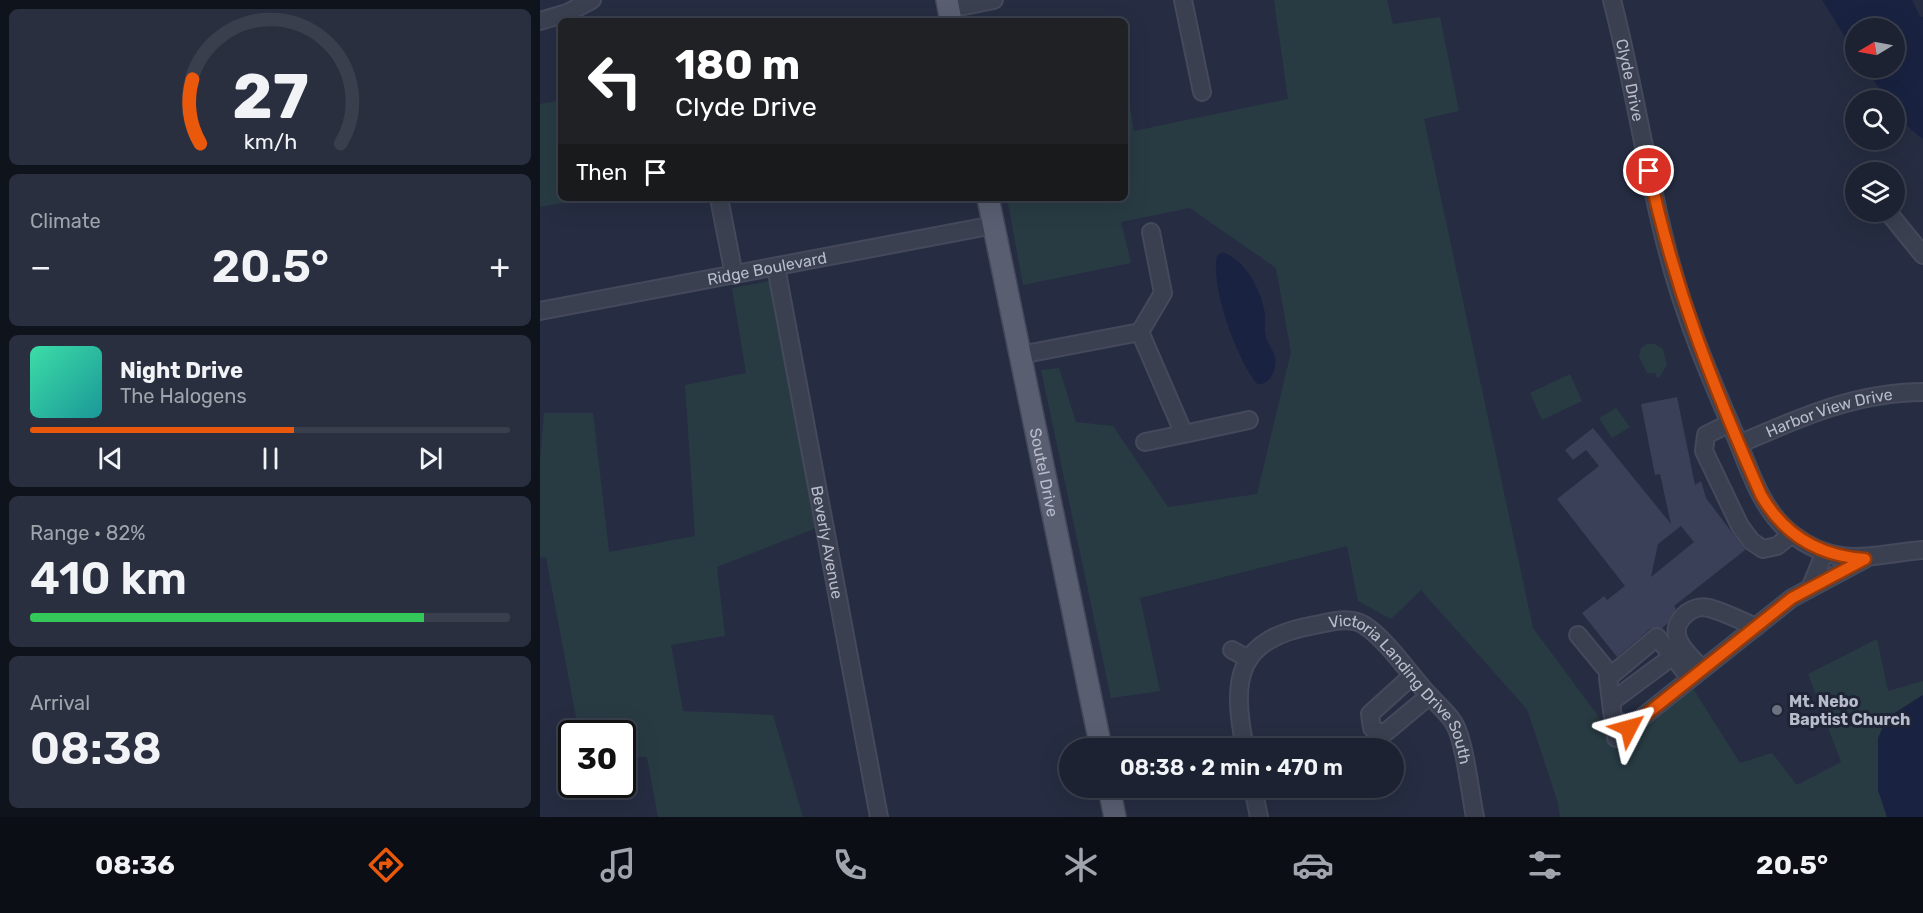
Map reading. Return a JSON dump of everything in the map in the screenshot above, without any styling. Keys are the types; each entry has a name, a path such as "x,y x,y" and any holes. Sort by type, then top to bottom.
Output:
{"main road":[{"name":"Soutel Drive","path":"989,201 1099,738"},
{"path":"1111,798 1115,817"}],"street":[{"path":"540,21 567,13 592,0"},
{"path":"949,10 994,0"},
{"path":"1183,0 1202,92"},
{"name":"Clyde Drive","path":"1612,0 1668,256 1683,305 1730,423 1768,508 1792,534 1825,552 1865,559 1923,550"},
{"path":"719,201 734,275"},
{"path":"1896,222 1923,255"},
{"name":"Ridge Boulevard","path":"540,310 994,225"},
{"path":"1020,355 1140,332 1163,293 1152,232"},
{"name":"Beverly Avenue","path":"776,267 879,817"},
{"path":"1140,332 1184,434"},
{"name":"Harbor View Drive","path":"1739,444 1844,402 1887,393 1923,392"},
{"path":"1145,442 1249,420"},
{"path":"1730,423 1706,435 1704,451 1740,526 1751,541 1763,549 1777,546 1792,534"},
{"path":"1811,586 1825,552"},
{"path":"1696,674 1672,656 1657,637 1608,678 1613,718 1623,733 1792,598 1865,559"},
{"path":"1696,674 1675,632 1677,625 1690,610 1698,607 1709,608 1756,627"},
{"name":"Victoria Landing Drive South","path":"1248,659 1264,642 1278,635 1319,624 1355,621 1374,633 1454,724 1475,817"},
{"path":"1578,635 1611,675"},
{"path":"1232,650 1248,659 1241,674 1238,693 1238,712 1243,738"},
{"path":"1611,702 1672,656"},
{"path":"1412,676 1370,714 1372,728 1377,732 1386,732 1429,696"},
{"path":"1255,798 1259,817"}],"shaded area":[{"path":"1274,0 1387,0 1393,24 1440,17 1459,111 1424,119 1533,628 1618,743 1692,687 1740,763 1772,753 1797,785 1841,762 1808,674 1877,639 1888,691 1923,681 1923,695 1887,718 1878,790 1887,817 1560,817 1558,803 1527,709 1421,590 1391,619 1358,601 1347,546 1140,598 1160,691 1111,698 1041,370 1059,368 1076,422 1113,426 1168,507 1257,494 1291,352 1276,268 1190,208 1121,222 1131,263 1023,285 1008,201 1128,201 1128,94 1134,131 1288,99"},
{"path":"558,101 558,201 571,201 540,207 540,104"},
{"path":"771,281 816,528 717,567 725,636 671,645 683,711 773,715 803,817 658,817 647,757 636,757 636,720 577,720 546,557 540,558 540,462 544,413 593,413 609,552 695,536 685,385 746,373 732,288"},
{"path":"1647,344 1655,344 1663,349 1667,365 1659,378 1656,377 1656,373 1647,373 1639,357 1641,348"},
{"path":"1570,374 1582,401 1542,420 1530,393"},
{"path":"1616,408 1630,427 1612,438 1599,418"}],"water":[{"path":"1822,0 1912,0 1920,16 1923,17 1923,139 1905,123 1905,90 1881,90 1872,78 1905,78 1905,18 1845,18 1845,37"},
{"path":"1222,252 1238,261 1245,269 1256,286 1263,305 1265,331 1274,354 1275,369 1270,379 1262,384 1257,384 1241,358 1221,304 1216,269 1217,256"},
{"path":"1923,695 1923,817 1887,817 1878,790 1878,738 1887,718"}],"building":[{"path":"1677,397 1695,485 1701,481 1706,498 1745,550 1674,606 1676,609 1667,624 1662,628 1650,629 1617,657 1582,613 1604,596 1607,600 1625,586 1557,499 1599,466 1586,450 1573,460 1565,450 1593,428 1671,524 1660,474 1655,475 1641,404","holes":["1681,526 1694,542 1651,577 1658,544"]}],"place":[{"name":"Mt. Nebo Baptist Church","path":"1777,710"}],"route":[{"path":"1629,728 1792,598 1865,559 1825,552 1809,544 1792,534 1768,508 1730,423 1683,305 1668,256 1649,171"}]}
